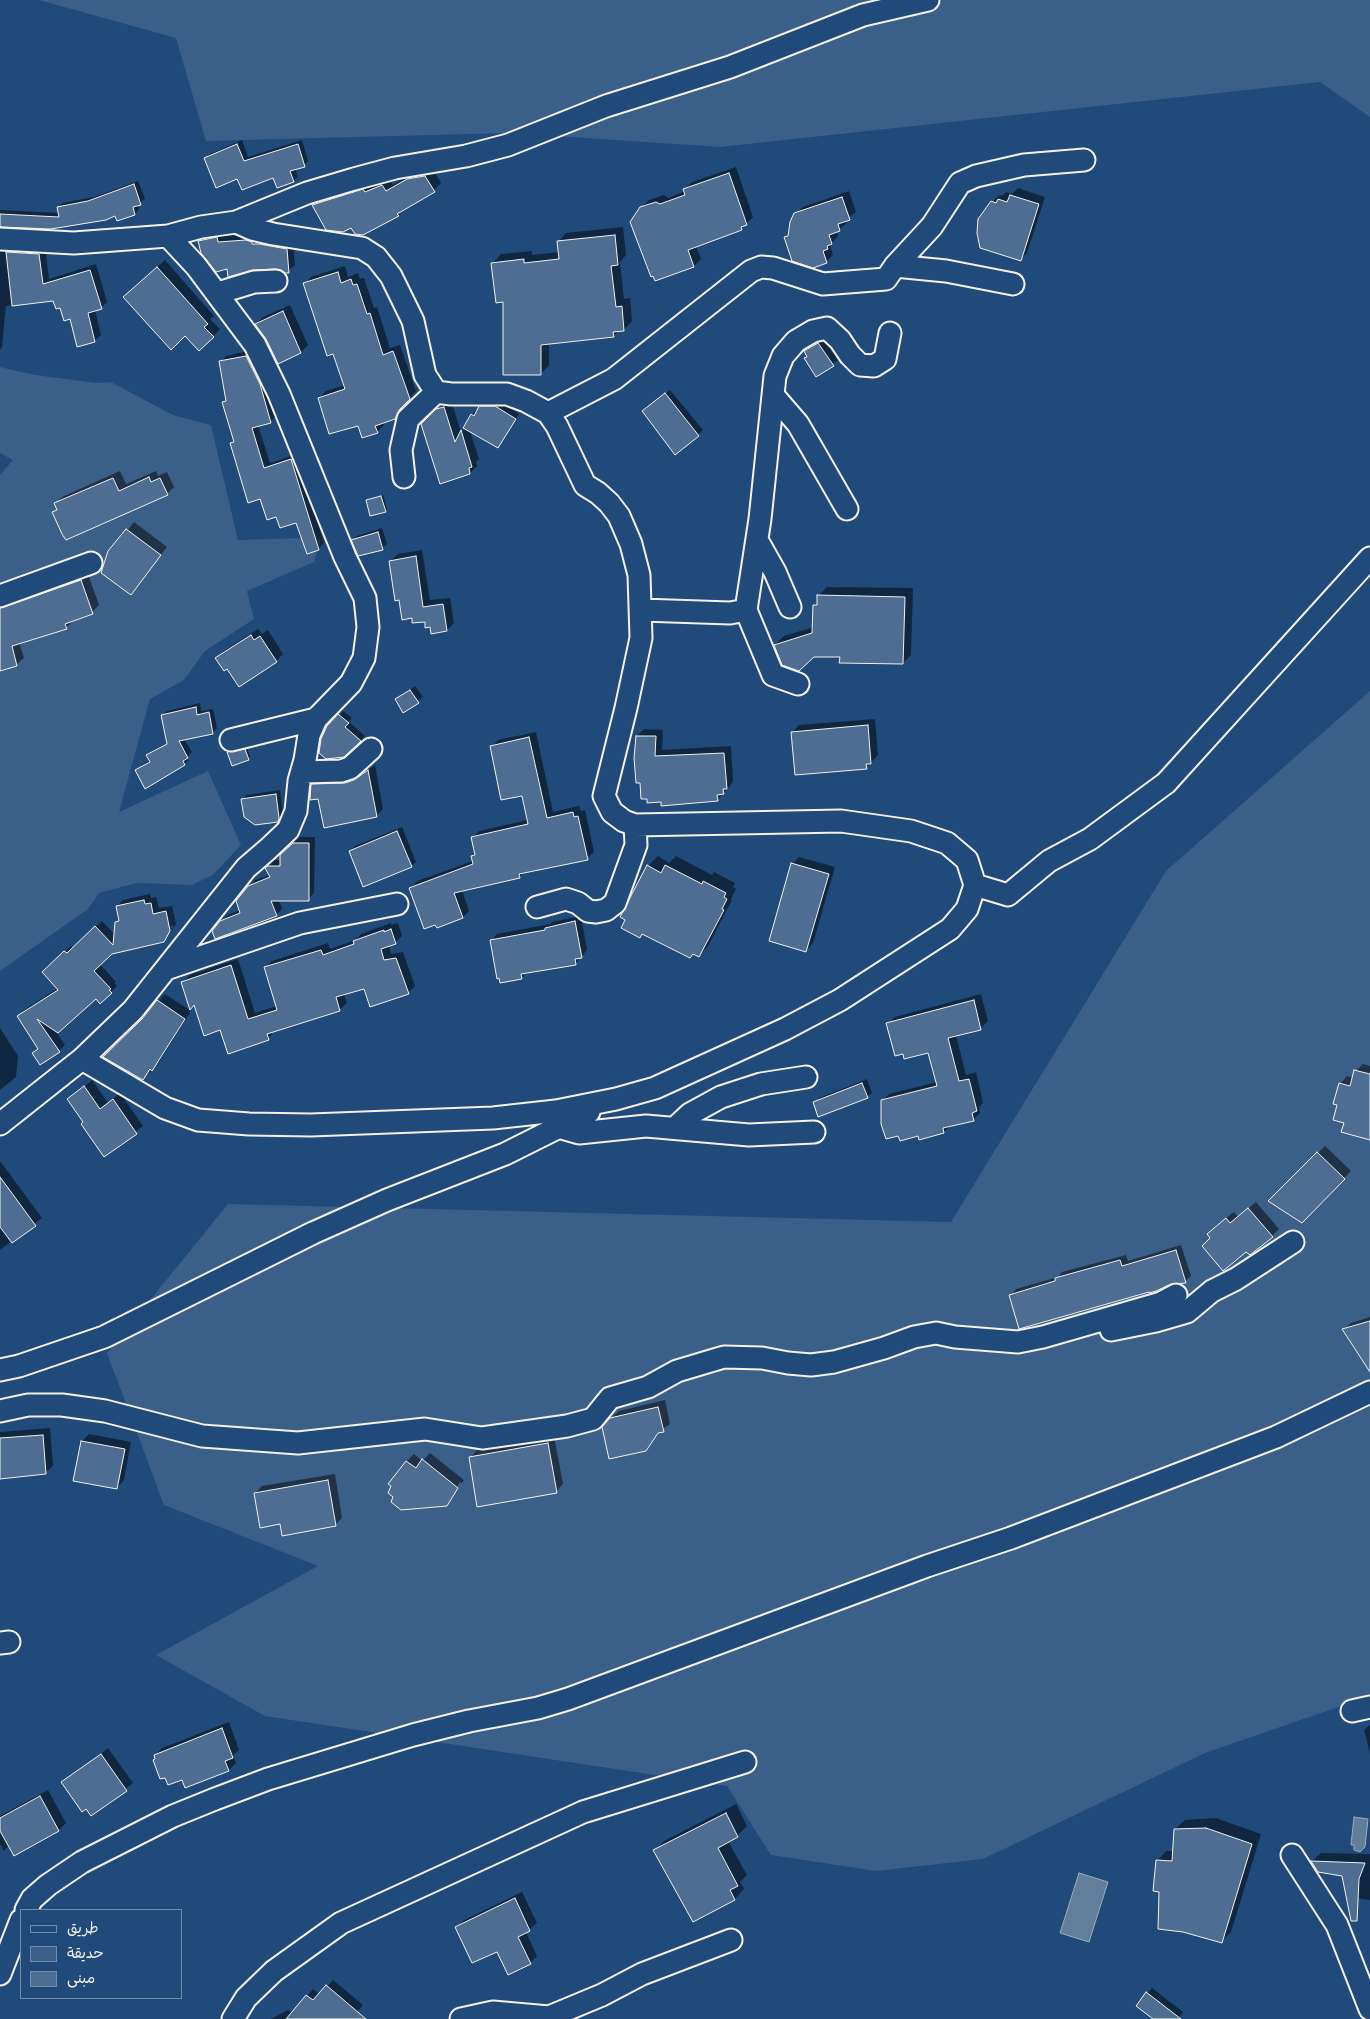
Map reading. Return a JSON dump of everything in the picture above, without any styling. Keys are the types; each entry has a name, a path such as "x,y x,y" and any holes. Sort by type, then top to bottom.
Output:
{"street":[{"path":"0,239 74,242 168,236 202,227 236,222 307,193 354,179 395,168 466,156 508,145 606,106 730,67 863,15 928,0"},
{"path":"548,413 614,379 751,271 761,267 773,268 823,284 886,279 895,266 932,226 960,183 976,176 1024,165 1084,160"},
{"path":"82,1059 166,1108 198,1120 250,1124 310,1125 493,1118 556,1111 616,1099 664,1084 785,1029 840,1000 950,929 967,909 975,885 967,860 946,843 910,831 841,821 635,824 624,821 612,812 604,796 641,638 639,575 631,544 619,516 604,498 585,485 557,426 548,413 526,401 507,394 451,394 436,392 425,375 413,322 391,276 376,257 362,248 273,234 252,229 236,222"},
{"path":"0,1124 82,1059 133,1010 209,912 246,868 288,830 296,811 299,782 308,735 316,719 351,683 364,658 368,627 365,598 344,557 283,402 256,345 218,293 168,236"},
{"path":"895,266 946,271 1013,284"},
{"path":"218,293 254,282 276,281"},
{"path":"798,684 773,675 746,610 757,540 775,376 783,356 796,341 813,331 827,328 840,340 850,355 860,365 874,366 885,359 890,333"},
{"path":"404,477 401,450 408,419 436,392"},
{"path":"774,394 798,424 847,509"},
{"path":"757,540 775,572 790,607"},
{"path":"975,885 1008,895 1049,861 1090,839 1166,783 1370,558"},
{"path":"0,596 91,563"},
{"path":"641,610 730,613 746,610"},
{"path":"232,740 316,719"},
{"path":"302,772 341,771 350,768 371,749"},
{"path":"537,907 566,899 578,903 588,911 596,912 606,910 615,904 636,845 635,824"},
{"path":"166,969 300,923 397,904"},
{"path":"675,1128 690,1114 721,1097 761,1084 806,1077"},
{"path":"0,1370 20,1366 104,1337 313,1233 386,1200 505,1154 616,1099"},
{"path":"558,1127 579,1133 646,1126 749,1135 814,1132"},
{"path":"1043,1337 1101,1332 1156,1321 1187,1312 1212,1291 1236,1279 1293,1242"},
{"path":"0,1411 28,1405 62,1405 105,1411 202,1436 298,1443 425,1429 482,1438 567,1426 593,1419 610,1398 648,1387 677,1371 724,1357 740,1356 788,1363 834,1362 884,1348 914,1337 936,1333 975,1339 1018,1342 1043,1337 1161,1303 1176,1295"},
{"path":"27,1909 32,1899 48,1885 82,1862 173,1816 215,1799 277,1776 414,1735 470,1721 538,1708 568,1699 927,1566 1019,1534 1276,1437 1370,1392"},
{"path":"233,2019 246,1998 274,1971 341,1923 583,1812 745,1762"},
{"path":"1292,1855 1338,1925 1370,2008"},
{"path":"0,1974 20,1923"},
{"path":"461,2019 493,2012 550,2018 642,1974 731,1940"}],"green space":[{"path":"39,0 1370,0 1370,117 1320,82 720,147 509,133 206,141 176,38"},
{"path":"0,367 35,375 97,383 111,382 173,415 211,425 238,540 303,538 321,540 314,562 247,591 254,619 205,651 184,680 150,699 119,812 208,771 241,845 213,875 192,885 137,883 99,893 88,909 0,971 0,475 13,460 0,453"},
{"path":"1370,691 1370,1696 1205,1753 983,1859 876,1871 771,1855 727,1786 265,1716 156,1655 318,1566 164,1505 107,1353 228,1204 951,1222 1166,871"}],"shaded area":[{"path":"1354,1817 1368,1819 1365,1847 1360,1852 1354,1850 1354,1845 1351,1845"},
{"path":"1079,1873 1108,1882 1089,1942 1060,1933"}],"building":[{"path":"237,144 244,161 298,144 305,167 290,171 294,182 277,188 273,178 242,190 237,179 216,188 204,158"},
{"path":"729,173 747,225 741,227 742,230 688,250 694,267 655,281 653,276 651,277 630,222 640,207 656,202 660,204 685,195 683,189"},
{"path":"425,176 435,192 397,214 399,216 363,235 355,234 351,228 343,232 326,230 312,205 363,189 365,192 382,185 386,191 407,179"},
{"path":"134,184 141,205 133,207 135,215 117,221 115,216 106,220 51,229 0,227 0,214 59,217 57,207 88,201"},
{"path":"1010,195 1039,204 1021,261 980,248 977,233 978,219 991,201 996,203 998,199 1007,202"},
{"path":"842,197 850,220 838,224 840,231 829,235 832,244 823,251 827,263 813,268 792,261 784,237 788,236 790,222 794,213"},
{"path":"615,235 618,265 611,266 616,307 622,306 624,331 613,332 614,337 541,345 541,375 503,375 503,302 496,303 491,263 524,259 524,263 559,259 557,241"},
{"path":"217,237 218,242 246,240 252,242 252,244 287,249 289,273 276,269 253,270 228,277 227,269 216,272 201,253 198,241"},
{"path":"6,252 39,254 43,284 90,270 102,309 88,313 95,342 77,347 70,319 64,321 60,308 56,309 53,301 12,306"},
{"path":"157,267 208,324 204,327 214,337 199,351 185,336 171,350 123,297"},
{"path":"338,272 341,283 351,279 353,285 357,284 367,314 370,313 383,355 393,351 410,399 399,410 395,419 375,426 378,433 362,438 358,426 329,434 318,398 345,389 333,354 327,356 303,283"},
{"path":"283,311 301,353 278,364 266,339 255,324"},
{"path":"818,343 834,366 816,377 804,358 807,357 804,351"},
{"path":"246,356 260,384 271,423 252,428 264,468 291,459 319,550 307,554 296,523 280,528 276,517 267,520 260,499 248,503 230,443 234,442 222,402 226,401 219,361"},
{"path":"665,393 699,436 675,455 642,411"},
{"path":"479,406 495,406 516,419 498,448 463,428 471,414 474,416"},
{"path":"444,407 455,442 461,430 472,467 469,468 470,474 440,484 421,424 436,409"},
{"path":"149,477 151,482 160,478 168,495 66,540 52,512 57,510 54,503 113,478 119,491"},
{"path":"381,496 386,512 370,516 366,500"},
{"path":"126,529 161,555 131,595 101,573 108,551"},
{"path":"378,532 383,550 358,556 351,540"},
{"path":"416,556 423,607 443,604 447,631 431,634 430,627 425,628 425,622 412,623 412,618 402,620 399,600 395,601 389,561"},
{"path":"81,580 93,614 65,624 67,629 12,646 17,666 0,671 0,608"},
{"path":"817,595 905,597 903,664 839,663 840,657 814,657 799,671 782,665 774,645 812,633 813,605 817,605"},
{"path":"251,635 254,640 260,636 277,662 239,687 227,669 224,671 215,658"},
{"path":"410,690 419,703 403,713 395,699"},
{"path":"196,707 197,715 209,712 213,734 179,741 188,758 183,761 185,765 145,789 135,770 150,762 146,755 167,744 161,715"},
{"path":"338,714 349,723 345,727 361,741 344,757 326,759 319,753 321,739 327,726"},
{"path":"868,725 871,764 866,764 867,769 795,775 791,732"},
{"path":"636,736 656,736 655,756 724,753 727,789 723,789 724,794 717,795 718,801 661,806 661,802 647,803 647,799 641,799 640,783 636,783 634,758"},
{"path":"529,737 547,818 573,812 574,817 578,816 588,860 519,874 520,878 454,893 463,918 437,928 435,925 424,929 409,888 473,864 471,856 475,855 471,837 528,824 522,796 501,800 490,746"},
{"path":"245,749 249,760 232,766 227,752"},
{"path":"368,770 377,817 324,828 318,799 310,800 311,784 345,783 354,780"},
{"path":"276,794 278,822 255,825 244,817 241,799"},
{"path":"397,831 412,867 363,887 349,851"},
{"path":"293,843 309,843 309,901 271,901 277,916 215,939 212,931 220,921 240,913 236,901 248,886 270,877 265,868 268,866 280,866 280,855"},
{"path":"791,863 829,874 806,952 769,941"},
{"path":"647,865 661,873 665,865 702,884 703,881 726,893 724,897 727,899 722,909 724,910 699,957 693,954 690,958 642,934 640,938 621,928 625,920 620,917"},
{"path":"144,900 145,904 151,903 153,914 166,911 170,931 164,942 112,954 94,971 111,989 109,990 112,993 100,1004 96,999 58,1033 37,1019 60,1052 40,1065 32,1053 38,1049 17,1016 58,990 42,972 64,951 67,953 95,926 113,945 115,922 119,921 116,906"},
{"path":"575,921 582,958 575,959 576,965 521,974 522,979 500,983 499,978 497,979 490,940 545,930 545,928"},
{"path":"391,929 396,944 381,949 384,960 396,958 409,994 370,1007 364,989 336,997 340,1011 267,1034 269,1040 228,1054 220,1030 204,1036 194,1005 190,1010 181,982 231,965 248,1019 277,1010 264,967 321,950 323,955 354,944 353,941"},
{"path":"157,1000 185,1019 152,1071 150,1069 143,1080 103,1057 142,1019"},
{"path":"974,1000 981,1030 948,1038 959,1081 969,1079 977,1111 972,1113 974,1121 943,1128 944,1133 919,1140 918,1136 900,1141 898,1136 886,1139 881,1124 881,1100 937,1086 928,1053 904,1059 903,1054 895,1056 886,1023"},
{"path":"1354,1070 1370,1074 1370,1140 1341,1132 1344,1123 1333,1120 1337,1105 1333,1104 1339,1083 1350,1086"},
{"path":"862,1083 868,1098 818,1117 813,1102"},
{"path":"84,1086 100,1109 113,1099 137,1134 104,1157 81,1124 83,1122 67,1099"},
{"path":"1317,1152 1345,1179 1302,1223 1268,1201"},
{"path":"0,1177 36,1226 12,1243 0,1227"},
{"path":"1248,1208 1273,1237 1250,1255 1246,1252 1223,1271 1202,1246 1210,1238 1207,1234 1226,1218 1230,1223"},
{"path":"1176,1250 1186,1283 1171,1284 1156,1291 1019,1329 1009,1295 1055,1281 1055,1278 1120,1260 1122,1266"},
{"path":"1370,1321 1370,1372 1342,1329"},
{"path":"658,1407 664,1432 658,1433 646,1451 609,1459 602,1427 610,1418"},
{"path":"43,1435 46,1474 0,1479 0,1438"},
{"path":"81,1441 125,1449 117,1489 73,1481"},
{"path":"548,1443 557,1493 477,1507 469,1457"},
{"path":"422,1459 458,1488 447,1506 401,1510 391,1502 393,1497 388,1493 391,1486 388,1484 406,1461 416,1468"},
{"path":"328,1480 336,1526 282,1536 280,1524 260,1528 254,1493"},
{"path":"222,1728 233,1758 225,1761 229,1771 185,1788 182,1780 168,1785 165,1778 160,1779 153,1760 155,1759 154,1755"},
{"path":"101,1754 127,1791 91,1816 86,1809 82,1812 61,1782"},
{"path":"40,1796 59,1831 14,1856 0,1831 0,1818"},
{"path":"726,1813 738,1837 718,1848 738,1886 730,1890 735,1900 693,1922 653,1850"},
{"path":"1206,1828 1252,1844 1222,1943 1183,1932 1158,1929 1159,1892 1153,1891 1156,1860 1172,1861 1174,1829"},
{"path":"1311,1861 1365,1863 1359,1879 1357,1921 1351,1921 1342,1876 1318,1872"},
{"path":"515,1898 530,1931 518,1937 531,1964 508,1975 497,1952 472,1963 455,1927"},
{"path":"326,1985 366,2019 286,2019 306,1995 313,2000"},
{"path":"1146,1992 1181,2019 1153,2019 1136,2006"}]}
